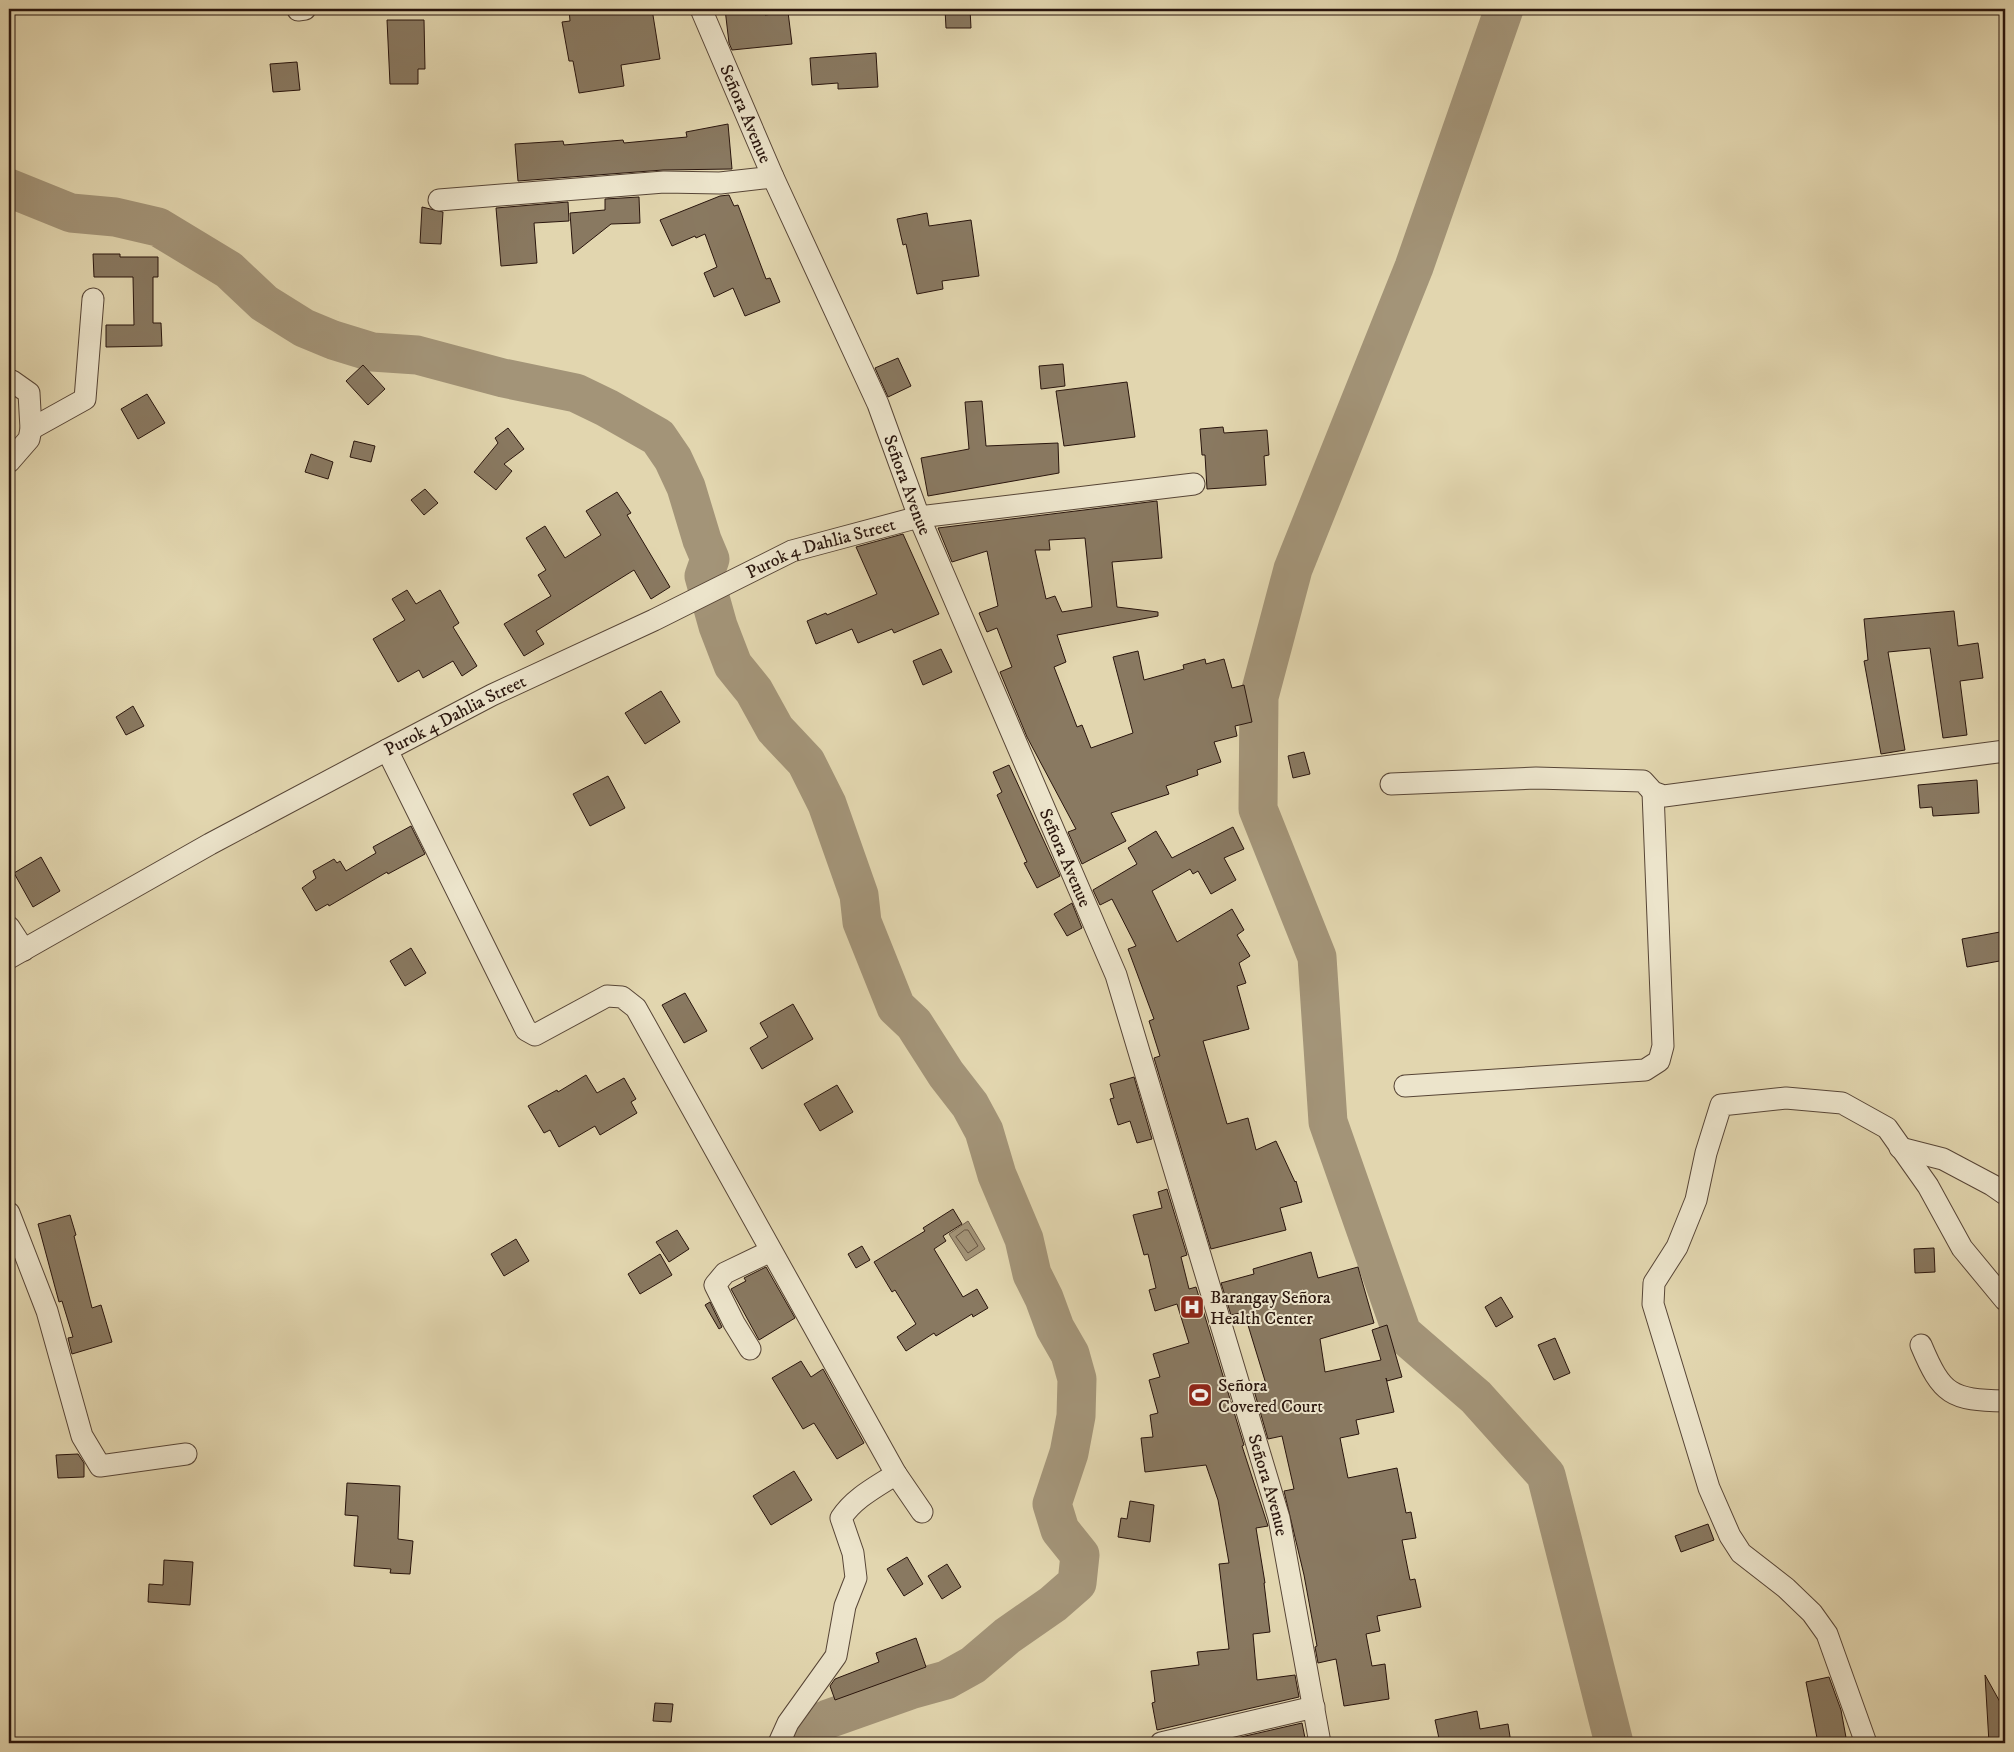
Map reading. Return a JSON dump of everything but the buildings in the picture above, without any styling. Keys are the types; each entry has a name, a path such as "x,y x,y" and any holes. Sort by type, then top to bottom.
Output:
{"street":[{"name":"Señora Avenue","path":"701,9 773,178 878,404 919,517 1116,975 1279,1518 1320,1743"},
{"path":"439,200 664,182 720,183 773,178"},
{"path":"32,429 85,399 93,299"},
{"path":"9,381 12,381 29,393 32,429 29,439 9,462"},
{"name":"Purok 4 Dahlia Street","path":"16,954 210,844 492,695 693,601 792,551 919,517 1194,484"},
{"path":"387,750 526,1030 535,1035 608,996 622,997 636,1008 896,1474 922,1512"},
{"path":"1391,784 1536,778 1643,782 1653,792 1664,796 2005,751"},
{"path":"1406,1086 1645,1070 1660,1061 1663,1046 1653,792"},
{"path":"9,927 16,954"},
{"path":"1866,1743 1827,1634 1812,1613 1786,1588 1742,1553 1730,1536 1709,1488 1653,1304 1654,1283 1677,1247 1696,1200 1706,1153 1721,1105 1786,1098 1842,1103 1887,1128 1928,1186 1962,1248 2005,1300"},
{"path":"1900,1148 1943,1159 2005,1194"},
{"path":"9,1212 47,1311 82,1436 100,1466 186,1454"},
{"path":"750,1349 734,1323 715,1285 725,1273 771,1251"},
{"path":"1921,1345 1933,1372 1942,1385 1957,1396 1979,1400 2005,1401"},
{"path":"779,1743 788,1723 836,1656 846,1606 856,1578 853,1553 841,1518 857,1500 896,1474"},
{"path":"1161,1743 1314,1707"}],"water":[{"path":"968,1221 985,1249 966,1261 949,1234"}],"waterway":[{"path":"1504,9 1414,267 1293,569 1259,697 1258,809 1317,957 1328,1122 1402,1333 1476,1397 1546,1475 1614,1743"},
{"path":"9,188 71,213 115,217 158,227 229,270 264,303 304,328 333,340 372,352 417,355 503,378 576,393 658,437 673,459 686,487 702,540 710,559 704,576 718,626 733,665 754,691 775,729 806,762 827,804 859,895 862,922 896,1007 914,1024 946,1074 970,1105 984,1131 997,1175 1024,1239 1032,1274 1044,1298 1055,1328 1070,1354 1077,1379 1076,1416 1069,1453 1052,1504 1060,1530 1080,1555 1077,1583 1053,1604 1007,1636 973,1665 946,1680 910,1690 828,1719 811,1727 806,1743"}],"place":[{"name":"Barangay Señora Health Center","path":"1192,1307"},
{"name":"Señora Covered Court","path":"1200,1395"}]}
